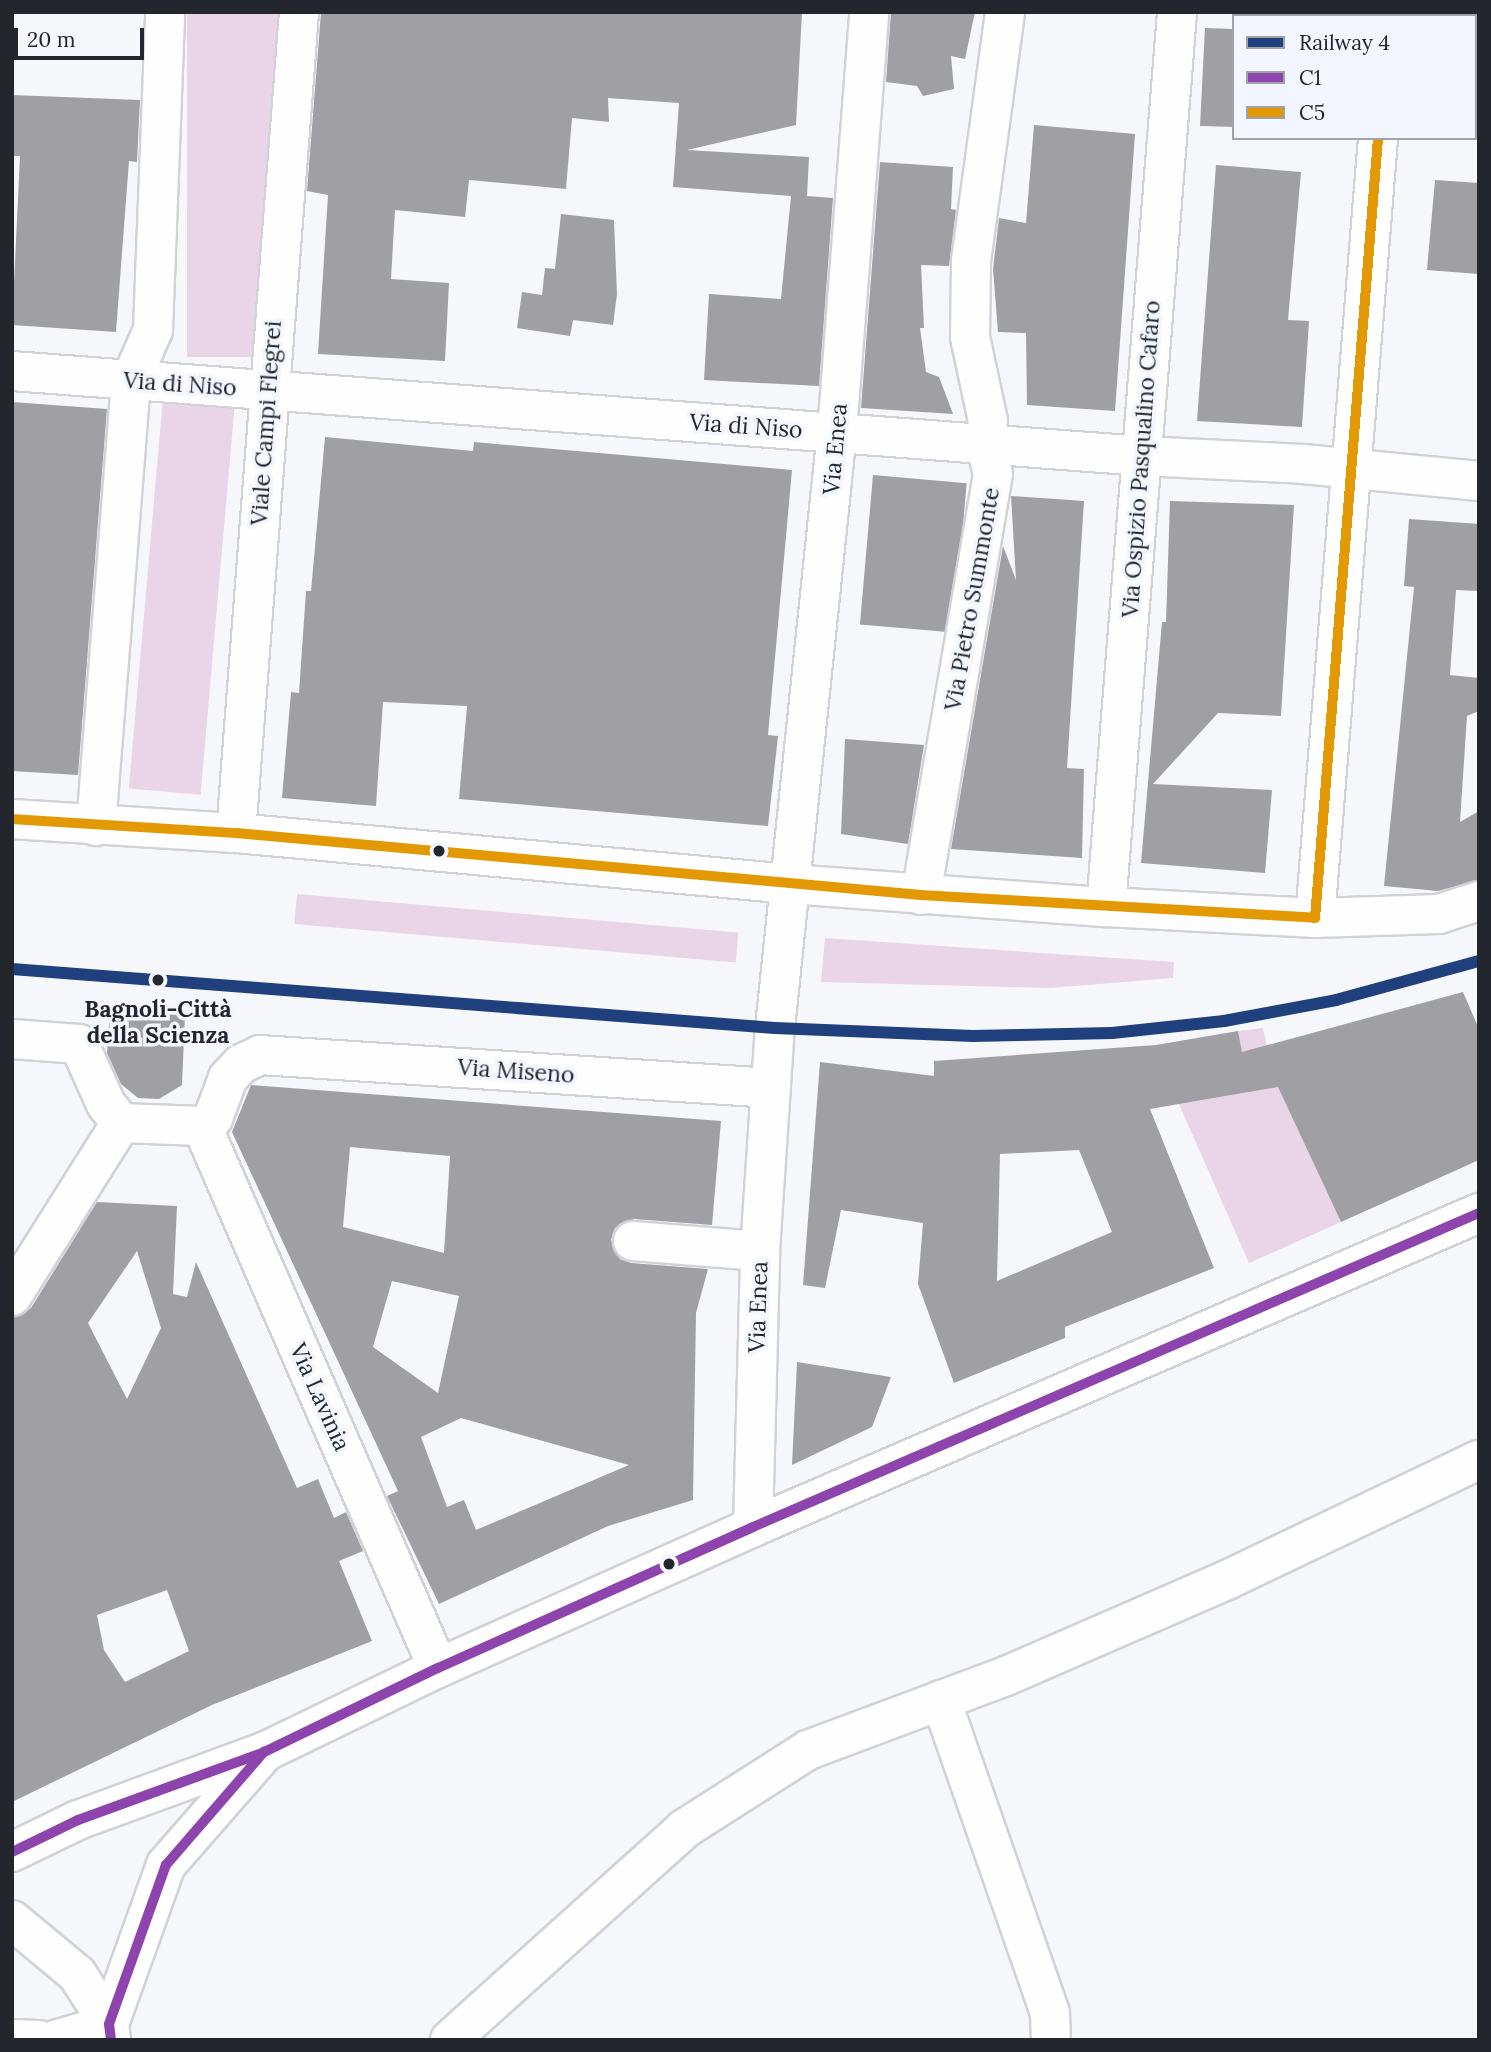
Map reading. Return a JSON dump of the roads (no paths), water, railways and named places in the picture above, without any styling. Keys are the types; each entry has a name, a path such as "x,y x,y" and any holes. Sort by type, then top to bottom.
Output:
{"street":[{"path":"96,826 131,380 153,330 165,12"},
{"name":"Viale Campi Flegrei","path":"236,833 299,12"},
{"name":"Via Enea","path":"753,1527 760,1251 771,1088 837,432 869,12"},
{"name":"Via Pietro Summonte","path":"921,895 992,485 985,443 988,421 970,337 971,261 1005,12"},
{"name":"Via Ospizio Pasqualino Cafaro","path":"1106,906 1177,12"},
{"path":"1315,918 1378,140"},
{"name":"Via di Niso","path":"12,371 1142,456 1353,469 1479,481"},
{"path":"12,819 236,833 921,895 1315,918 1439,914 1479,901"},
{"path":"12,1039 79,1044 106,1104 121,1123 202,1126"},
{"name":"Via Miseno","path":"202,1126 213,1118 228,1078 241,1064 260,1055 771,1088"},
{"path":"12,1296 121,1123"},
{"name":"Via Lavinia","path":"202,1126 438,1668"},
{"path":"12,1852 78,1820 264,1752 438,1668 753,1527 1479,1213"},
{"path":"633,1241 760,1251"},
{"path":"450,2040 684,1829 808,1750 941,1700 1227,1580 1479,1460"},
{"path":"941,1700 1050,2013 1051,2040"},
{"path":"110,2032 166,1865 264,1752"},
{"path":"12,1920 77,1974 110,2032"},
{"path":"55,2040 110,2032"},
{"path":"12,2039 39,2040"}],"rail line":[{"name":"4","path":"12,969 775,1028 973,1036 1112,1033 1224,1021 1336,1000 1479,961"}],"place":[{"name":"Bagnoli-Città della Scienza","path":"158,980"}]}
